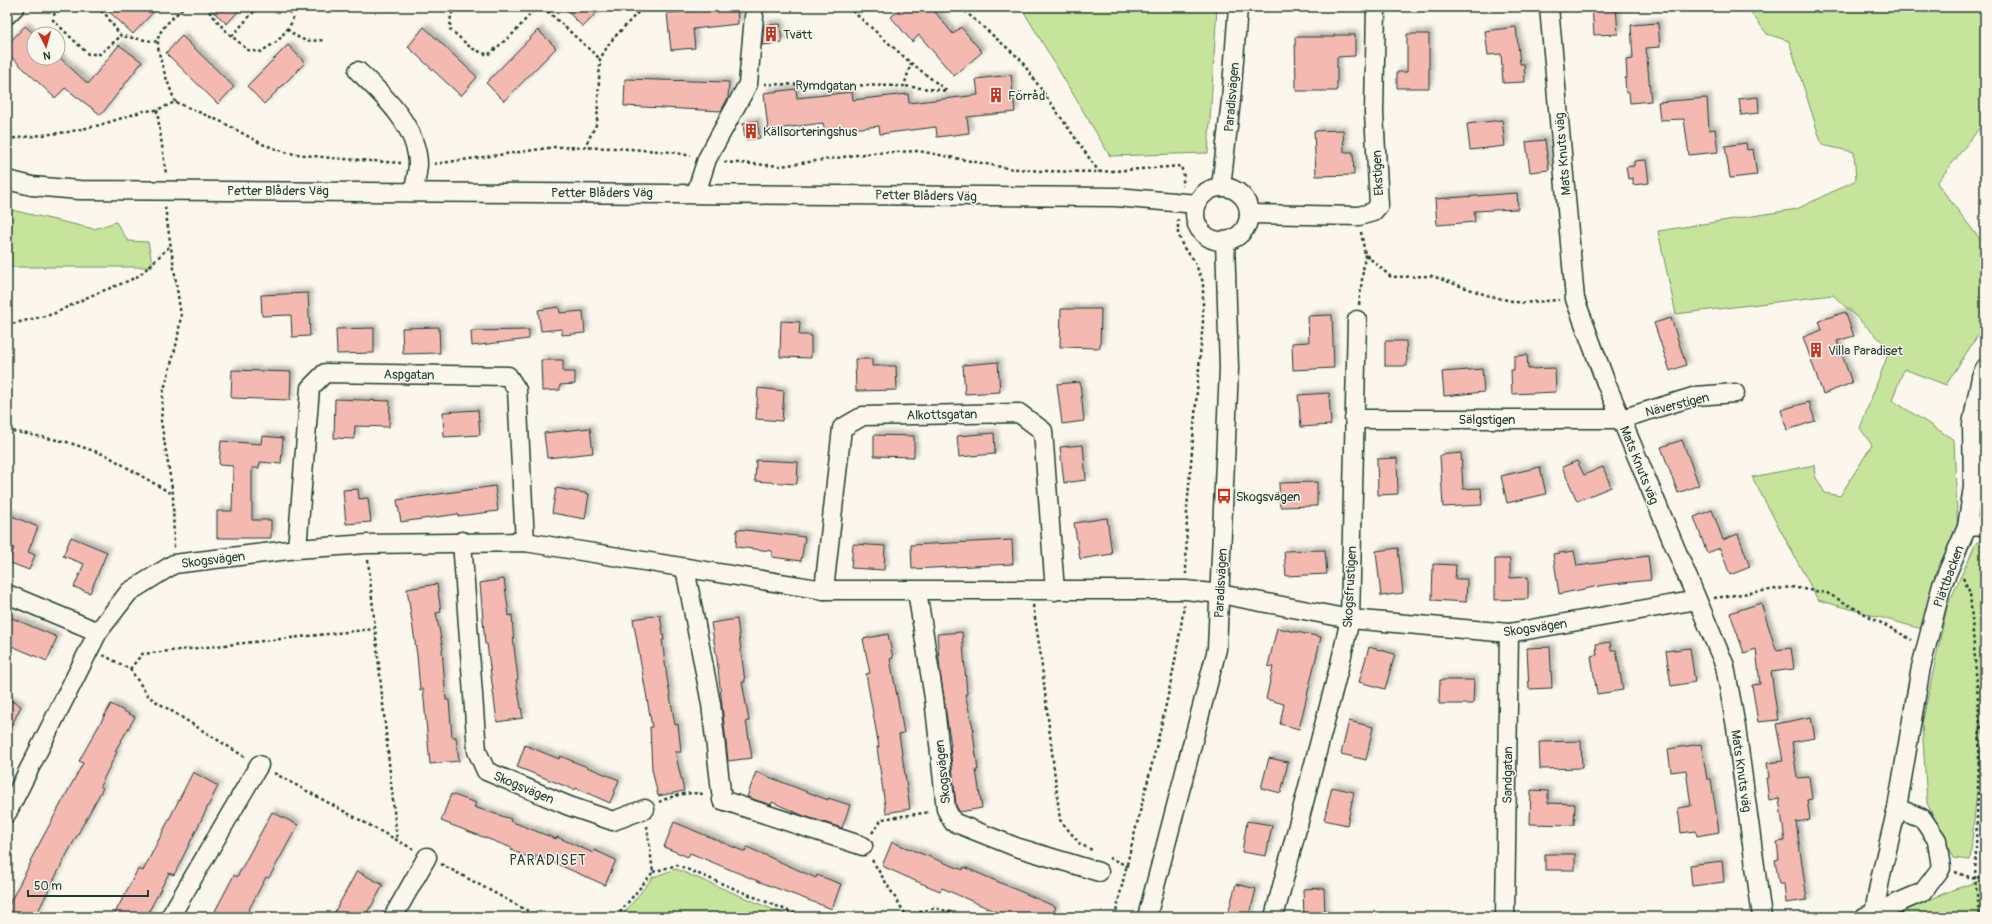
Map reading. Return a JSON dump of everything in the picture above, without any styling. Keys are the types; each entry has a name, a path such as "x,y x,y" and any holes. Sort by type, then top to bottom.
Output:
{"street":[{"path":"7,15 15,7"},
{"name":"Paradisvägen","path":"1221,187 1231,100 1238,7"},
{"name":"Ekstigen","path":"1249,214 1359,216 1373,212 1379,205 1374,113 1376,7"},
{"name":"Mats Knuts väg","path":"1549,7 1575,299 1606,383 1725,666 1737,735 1762,917"},
{"path":"696,193 707,159 748,84 754,16"},
{"path":"358,71 387,100 406,124 416,148 418,164 414,191"},
{"name":"Petter Blåders Väg","path":"7,180 32,186 79,190 414,191 1116,197 1197,204"},
{"path":"1221,187 1230,188 1237,192 1248,205 1249,214 1246,225 1239,235 1225,241 1207,237 1200,230 1196,222 1195,213 1197,204 1206,192 1221,187"},
{"name":"Paradisvägen","path":"1147,917 1217,649 1229,368 1225,241"},
{"name":"Skogsfrustigen","path":"1274,917 1340,664 1350,619 1357,320"},
{"name":"Plättbacken","path":"1869,915 1881,875 1897,808 1920,667 1942,585 1967,527 1973,487 1972,424 1981,376 1985,368"},
{"name":"Aspgatan","path":"297,549 310,388 325,373 508,376 517,390 525,542"},
{"name":"Näverstigen","path":"1621,419 1696,396 1735,393"},
{"name":"Alkottsgatan","path":"824,590 842,428 863,416 1019,413 1043,431 1055,591"},
{"name":"Sälgstigen","path":"1354,419 1621,419"},
{"path":"1967,527 1985,526"},
{"name":"Skogsvägen","path":"462,542 477,751 486,771 562,804 613,820 645,809"},
{"name":"Skogsvägen","path":"7,813 98,632 129,592 174,564 297,549 367,544 525,542 824,590 1186,590 1220,594 1350,619 1509,633 1697,600"},
{"path":"685,568 711,704 722,800 863,846"},
{"name":"Skogsvägen","path":"917,591 934,698 946,810 952,822 1016,847 1102,861"},
{"path":"7,594 98,632"},
{"name":"Sandgatan","path":"1505,917 1509,633"},
{"path":"170,917 259,765"},
{"path":"1897,808 1922,818 1937,840 1941,868"},
{"path":"393,917 427,856"},
{"name":"Plättbacken","path":"1869,915 1923,892 1941,868"}],"path":[{"path":"56,7 53,20 88,54 100,54 121,36"},
{"path":"96,7 106,16 121,36 158,42"},
{"path":"175,102 158,52 158,42 160,34 184,7"},
{"path":"205,7 232,36 248,50 260,52 278,41 293,21 289,7"},
{"path":"232,36 258,7"},
{"path":"457,7 451,14 450,29 472,48 488,55 515,32 536,7"},
{"path":"543,7 600,59"},
{"path":"584,148 597,123 600,59 610,42 643,7"},
{"name":"Rymdgatan","path":"748,84 904,86 947,91 911,63 848,7"},
{"path":"960,7 1020,59 1099,172"},
{"path":"287,29 299,38 310,42 325,40"},
{"path":"904,86 911,63"},
{"path":"7,138 68,132 100,125 144,111 157,110 175,102 222,122 262,144 288,153 331,158 418,164 439,164 555,147 672,152 737,164 781,166 871,153 919,151 1007,168 1041,171 1099,172 1181,166 1184,177 1179,203 1178,233 1183,247 1194,260 1203,282 1203,321 1187,509 1186,590 1178,654 1155,759 1115,917"},
{"path":"157,110 166,175 163,198 180,316 177,342 163,393 161,421 173,494 174,564"},
{"path":"1357,320 1365,254 1359,216"},
{"path":"7,325 53,314 90,296 128,281 140,275 170,246"},
{"path":"1365,254 1391,277 1432,276 1488,296 1521,303 1575,299"},
{"path":"7,430 67,442 106,455 173,494"},
{"path":"367,544 374,629 386,724 397,840"},
{"path":"1697,600 1790,588 1827,593 1926,647"},
{"path":"1030,591 1040,650 1060,820 1080,844 1102,861 1128,866"},
{"path":"1970,593 1980,726 1975,879 1980,917"},
{"path":"130,669 142,654 374,629"},
{"path":"89,648 130,669 149,697 259,765 539,917"},
{"path":"1980,726 1985,733"},
{"path":"653,872 645,809 666,798 699,792 722,800"},
{"path":"906,916 863,846 882,819 946,810"},
{"path":"616,917 653,872 677,865 803,917"},
{"path":"1941,868 1975,879 1985,875"},
{"path":"902,917 935,908 968,917"}],"green space":[{"path":"1021,7 1217,7 1208,153 1110,156"},
{"path":"1747,7 1985,7 1985,121 1937,183 1985,246 1985,324 1946,385 1904,369 1892,400 1954,440 1958,537 1922,629 1818,600 1752,477 1814,465 1815,476 1825,493 1840,496 1872,445 1860,428 1890,349 1833,295 1676,314 1658,231 1797,209 1856,180 1854,152 1822,145 1789,41 1767,34"},
{"path":"7,209 94,229 116,222 128,241 148,242 153,267 7,267"},
{"path":"1985,538 1985,802 1977,791 1970,860 1953,858 1927,803 1922,724 1947,607 1976,543"},
{"path":"676,869 791,917 621,917 653,877"},
{"path":"1985,879 1985,917 1890,917 1952,890"}],"building":[{"path":"104,7 158,7 133,34"},
{"path":"208,7 242,7 227,24"},
{"path":"563,7 602,7 583,27"},
{"path":"703,7 737,7 738,24 693,29 695,48 671,50 667,13 703,10"},
{"path":"903,7 931,7 953,34 961,27 982,52 954,76 919,35 912,42 891,17"},
{"path":"1592,7 1616,7 1618,34 1594,35"},
{"path":"1658,23 1660,47 1646,48 1651,101 1630,103 1629,92 1626,93 1625,78 1627,78 1626,60 1633,59 1631,25"},
{"name":"Tvätt","path":"780,24 782,43 762,45 764,25"},
{"path":"25,26 26,66 66,66 66,64 88,84 119,45 142,62 101,115 65,88 55,98 7,53 7,45"},
{"path":"424,27 477,77 461,96 408,47"},
{"path":"1516,27 1520,64 1524,64 1525,82 1503,83 1501,54 1488,55 1485,31"},
{"path":"538,30 556,48 504,101 486,83"},
{"path":"1407,34 1429,34 1429,88 1397,88 1397,72 1407,72"},
{"path":"1334,35 1355,35 1355,56 1337,57 1337,91 1296,91 1295,37 1334,37"},
{"path":"182,36 234,87 218,104 166,53"},
{"path":"288,45 305,63 264,104 247,86"},
{"path":"1011,75 1015,112 967,117 969,133 937,137 936,127 880,134 879,126 825,132 823,123 768,130 764,93 796,89 797,98 852,92 853,100 908,94 909,103 978,95 976,79"},
{"path":"625,79 729,82 728,98 721,111 624,106"},
{"path":"1758,97 1759,113 1741,115 1739,99"},
{"path":"1707,98 1709,130 1715,129 1718,152 1689,155 1684,119 1660,120 1658,102"},
{"path":"1502,120 1505,146 1470,150 1467,124"},
{"name":"Källsorteringshus","path":"757,121 760,138 745,140 743,123"},
{"path":"1343,130 1344,152 1353,152 1354,175 1316,176 1314,131"},
{"path":"1545,140 1549,170 1530,172 1526,142"},
{"path":"1746,143 1747,150 1753,149 1757,175 1730,178 1725,146"},
{"path":"1646,160 1649,183 1633,185 1633,178 1628,179 1626,167 1634,166 1634,161"},
{"path":"1517,193 1518,209 1474,211 1475,222 1437,225 1435,199"},
{"path":"308,293 310,336 292,337 291,315 262,316 261,295"},
{"path":"559,307 560,313 583,311 585,333 562,335 562,329 541,331 538,310"},
{"path":"1061,309 1101,309 1100,348 1060,347"},
{"name":"Villa Paradiset","path":"1845,312 1854,336 1837,341 1852,383 1823,394 1803,337 1822,330 1819,321"},
{"path":"1332,315 1334,368 1293,370 1292,343 1309,342 1308,316"},
{"path":"1671,318 1686,365 1670,371 1654,323"},
{"path":"781,321 800,322 799,335 811,335 811,358 780,357"},
{"path":"439,327 440,353 403,354 402,328"},
{"path":"374,328 374,353 337,354 336,329"},
{"path":"529,330 529,339 472,346 471,331"},
{"path":"1385,341 1406,341 1407,366 1385,366"},
{"path":"1527,355 1528,369 1555,368 1556,392 1512,394 1511,370 1514,370 1514,356"},
{"path":"855,359 872,359 872,366 896,366 897,390 856,391"},
{"path":"541,360 563,360 563,372 575,372 575,384 560,385 560,390 542,391"},
{"path":"998,362 1000,392 965,394 963,365"},
{"path":"1482,369 1484,392 1444,396 1442,372"},
{"path":"232,370 291,372 290,400 231,398"},
{"path":"1080,382 1084,421 1062,424 1057,384"},
{"path":"758,388 784,391 782,421 756,419"},
{"path":"1329,393 1331,425 1301,427 1298,395"},
{"path":"335,399 390,401 389,427 355,426 354,439 334,438"},
{"path":"1809,402 1815,421 1787,430 1781,410"},
{"path":"478,410 480,435 444,437 443,412"},
{"path":"590,428 593,453 547,458 544,433"},
{"path":"994,433 995,454 959,457 957,436"},
{"path":"874,435 914,436 914,457 874,456"},
{"path":"262,436 283,438 281,464 260,462 259,468 252,468 252,520 271,520 271,538 217,538 217,511 232,511 233,466 219,465 221,441 261,444"},
{"path":"1682,440 1699,485 1678,493 1661,447"},
{"path":"1083,445 1086,480 1064,483 1060,447"},
{"path":"1461,453 1463,489 1481,488 1482,505 1443,507 1440,455"},
{"path":"1397,458 1398,494 1378,495 1377,459"},
{"path":"756,460 798,462 797,484 755,481"},
{"path":"1577,461 1584,475 1603,467 1611,487 1577,501 1562,467"},
{"path":"1540,467 1546,494 1507,503 1501,476"},
{"path":"1317,482 1317,506 1280,507 1279,483"},
{"path":"495,486 498,511 458,516 458,514 401,522 397,500"},
{"path":"556,488 589,494 585,519 552,513"},
{"path":"358,489 359,499 368,498 371,522 346,524 343,490"},
{"path":"1712,510 1723,540 1738,534 1750,567 1730,575 1720,548 1707,553 1694,517"},
{"path":"7,514 38,527 28,552 35,555 29,570 8,562 14,548 7,545"},
{"path":"1107,518 1112,554 1080,559 1074,523"},
{"path":"737,529 805,537 801,561 772,557 772,551 736,547"},
{"path":"71,537 107,552 90,593 74,587 84,564 63,556"},
{"path":"1012,540 1013,564 912,569 911,545"},
{"path":"853,544 885,546 884,570 851,568"},
{"path":"1398,548 1403,593 1381,596 1376,551"},
{"path":"1325,550 1327,574 1286,576 1284,551"},
{"path":"1574,551 1577,566 1648,556 1651,580 1604,585 1559,594 1553,554"},
{"path":"1495,559 1510,559 1510,578 1528,577 1528,599 1495,600"},
{"path":"1433,564 1456,565 1455,579 1467,579 1466,602 1432,600"},
{"path":"504,579 509,616 512,615 518,679 516,680 523,718 497,722 487,644 485,644 480,583"},
{"path":"437,584 441,612 436,613 443,649 446,700 449,700 452,737 456,737 459,761 430,764 423,689 420,690 417,655 407,589"},
{"path":"1761,603 1776,650 1791,648 1794,669 1771,672 1778,720 1758,722 1752,685 1760,684 1756,649 1744,653 1730,613"},
{"path":"660,615 664,640 662,640 667,678 675,725 678,724 681,752 675,752 684,791 658,796 652,769 650,727 652,727 633,619"},
{"path":"7,616 57,637 47,661 7,644"},
{"path":"737,619 745,682 742,682 749,721 746,721 752,758 728,761 717,659 711,623"},
{"path":"1277,628 1321,637 1299,729 1280,724 1284,704 1266,699 1273,667 1268,666"},
{"path":"962,632 967,694 965,694 974,732 978,770 976,770 982,808 960,812 956,806 951,746 940,672 937,634"},
{"path":"888,634 893,658 890,659 904,733 899,734 910,809 886,813 877,747 879,747 866,674 870,673 863,639"},
{"path":"1610,642 1611,650 1616,650 1623,690 1597,694 1591,656 1597,655 1596,644"},
{"path":"1369,647 1395,654 1385,689 1359,682"},
{"path":"1550,647 1552,688 1529,689 1527,648"},
{"path":"1690,648 1695,682 1671,686 1666,651"},
{"path":"1440,680 1474,680 1473,704 1439,704"},
{"path":"7,699 21,706 7,735"},
{"path":"111,704 135,717 115,751 117,752 100,786 103,788 35,917 7,917 7,908 31,862 30,861 83,763 79,761"},
{"path":"1811,717 1815,738 1792,742 1797,778 1809,777 1812,799 1807,800 1810,820 1796,822 1807,900 1786,903 1784,884 1779,884 1775,860 1779,859 1777,842 1785,841 1779,798 1769,800 1766,778 1769,778 1767,763 1783,761 1776,724"},
{"path":"1349,721 1373,727 1366,760 1341,754"},
{"path":"1581,741 1582,768 1540,769 1539,742"},
{"path":"1701,744 1707,779 1711,779 1719,832 1697,836 1696,831 1681,833 1678,808 1691,806 1686,770 1671,772 1668,749"},
{"path":"525,745 559,759 560,756 619,780 610,803 576,788 575,790 517,767"},
{"path":"1269,758 1288,762 1281,793 1261,788"},
{"path":"193,772 218,786 174,875 169,873 146,917 113,917 138,869 143,871"},
{"path":"756,772 828,800 828,798 850,805 842,828 804,816 772,802 771,805 747,797"},
{"path":"1332,787 1354,792 1347,825 1324,820"},
{"path":"1531,790 1548,791 1548,803 1575,804 1574,825 1530,824"},
{"path":"451,794 476,803 474,807 511,819 510,821 556,839 557,837 593,853 594,850 616,860 605,885 536,855 535,860 511,850 512,848 441,821"},
{"path":"272,812 298,825 269,878 266,877 245,917 212,917 234,875 237,877"},
{"path":"1247,821 1272,825 1266,856 1242,852"},
{"path":"674,822 745,852 747,847 816,878 817,875 841,884 832,909 760,882 690,853 688,857 664,847"},
{"path":"892,842 963,870 964,867 1056,907 1051,917 1008,917 942,888 940,891 882,866"},
{"path":"1545,854 1575,854 1575,870 1545,870"},
{"path":"1722,861 1724,882 1692,886 1690,865"},
{"path":"357,871 383,885 365,917 332,917"},
{"path":"1236,884 1256,889 1249,917 1227,917"},
{"path":"1324,888 1325,917 1304,917 1303,889"}],"place":[{"name":"Tvätt","path":"771,34"},
{"name":"Förråd","path":"996,95"},
{"name":"Källsorteringshus","path":"751,131"},
{"name":"Villa Paradiset","path":"1816,350"},
{"name":"Skogsvägen","path":"1224,496"}],"district":[{"name":"PARADISET","path":"548,860"}]}
